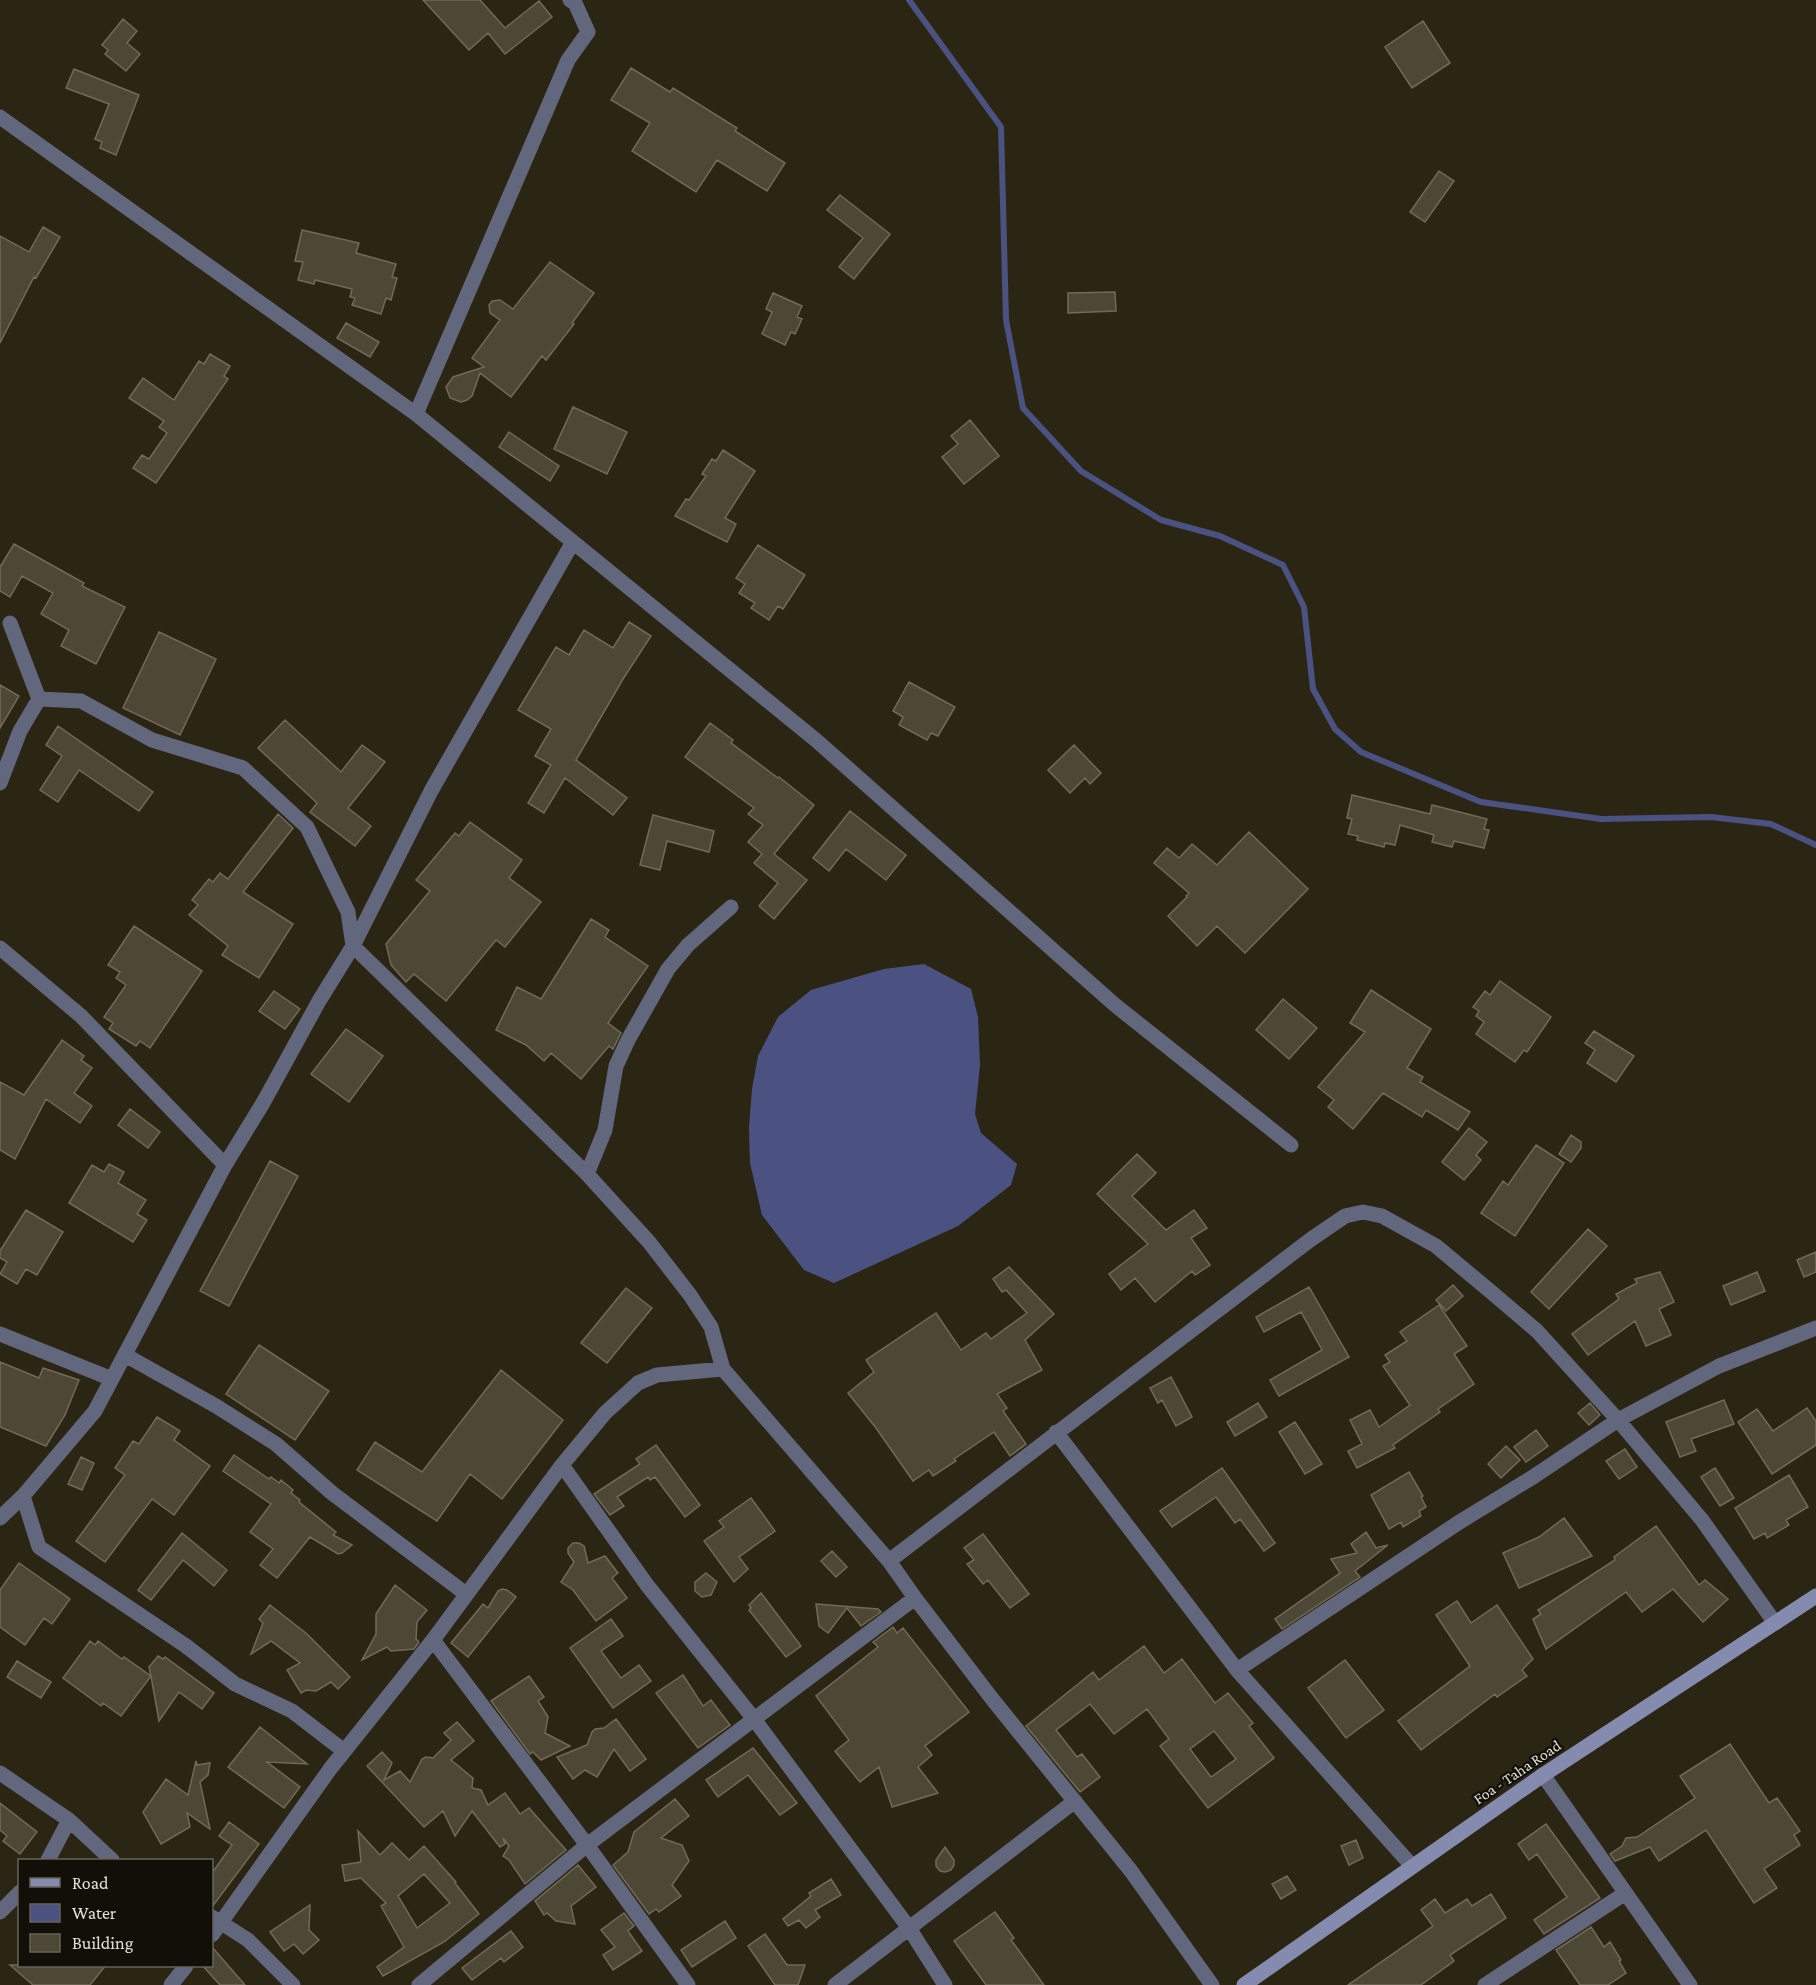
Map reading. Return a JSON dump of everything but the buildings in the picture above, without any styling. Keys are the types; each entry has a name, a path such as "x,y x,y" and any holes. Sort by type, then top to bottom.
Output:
{"street":[{"path":"416,414 568,60 588,32 575,3 570,0"},
{"path":"0,117 416,414 817,741 1115,1005 1291,1145"},
{"path":"0,1518 23,1496 95,1411 225,1165 263,1103 319,1000 353,946 431,791 573,542"},
{"path":"10,623 39,699"},
{"path":"39,699 81,701 152,740 243,768 307,827 348,912 353,946 587,1174 649,1242 690,1295 711,1327 723,1369 889,1561 993,1700 1131,1871 1212,1985"},
{"path":"0,783 20,731 39,699"},
{"path":"587,1174 605,1130 616,1066 628,1040 668,969 688,945 731,907"},
{"path":"0,948 81,1016 225,1165"},
{"path":"889,1561 1310,1240 1345,1216 1363,1212 1382,1216 1436,1246 1536,1331 1618,1420 1702,1520 1775,1623"},
{"path":"1237,1670 1618,1420 1719,1366 1816,1328"},
{"path":"0,1334 112,1379"},
{"path":"125,1355 216,1406 276,1444 332,1493 466,1594"},
{"path":"293,1985 248,1940 215,1925 344,1752 433,1640 562,1465 605,1413 638,1383 657,1375 723,1369"},
{"path":"1056,1432 1237,1670 1412,1866"},
{"path":"562,1465 647,1585 754,1719 909,1928 945,1985"},
{"path":"23,1496 39,1547 186,1646 235,1684 292,1711 344,1752"},
{"name":"Foa - Taha Road","path":"1252,1983 1412,1866 1543,1775 1816,1596"},
{"path":"419,1985 587,1845 915,1598"},
{"path":"433,1640 587,1845 688,1985"},
{"path":"0,1773 69,1820 111,1859"},
{"path":"1543,1775 1624,1894 1690,1985"},
{"path":"835,1985 1075,1801"},
{"path":"49,1859 69,1820"},
{"path":"0,1912 18,1894"},
{"path":"1485,1985 1624,1894"},
{"path":"171,1985 184,1967"}],"water":[{"path":"924,964 971,989 978,1017 980,1065 975,1114 981,1133 1017,1164 1011,1185 958,1226 834,1283 804,1270 762,1215 750,1163 749,1127 752,1089 758,1056 778,1017 811,990 884,969"}],"waterway":[{"path":"909,0 1001,127 1006,320 1023,408 1081,471 1161,520 1220,536 1283,565 1304,607 1313,689 1335,729 1361,752 1481,802 1601,819 1711,817 1771,824 1816,845"}]}
